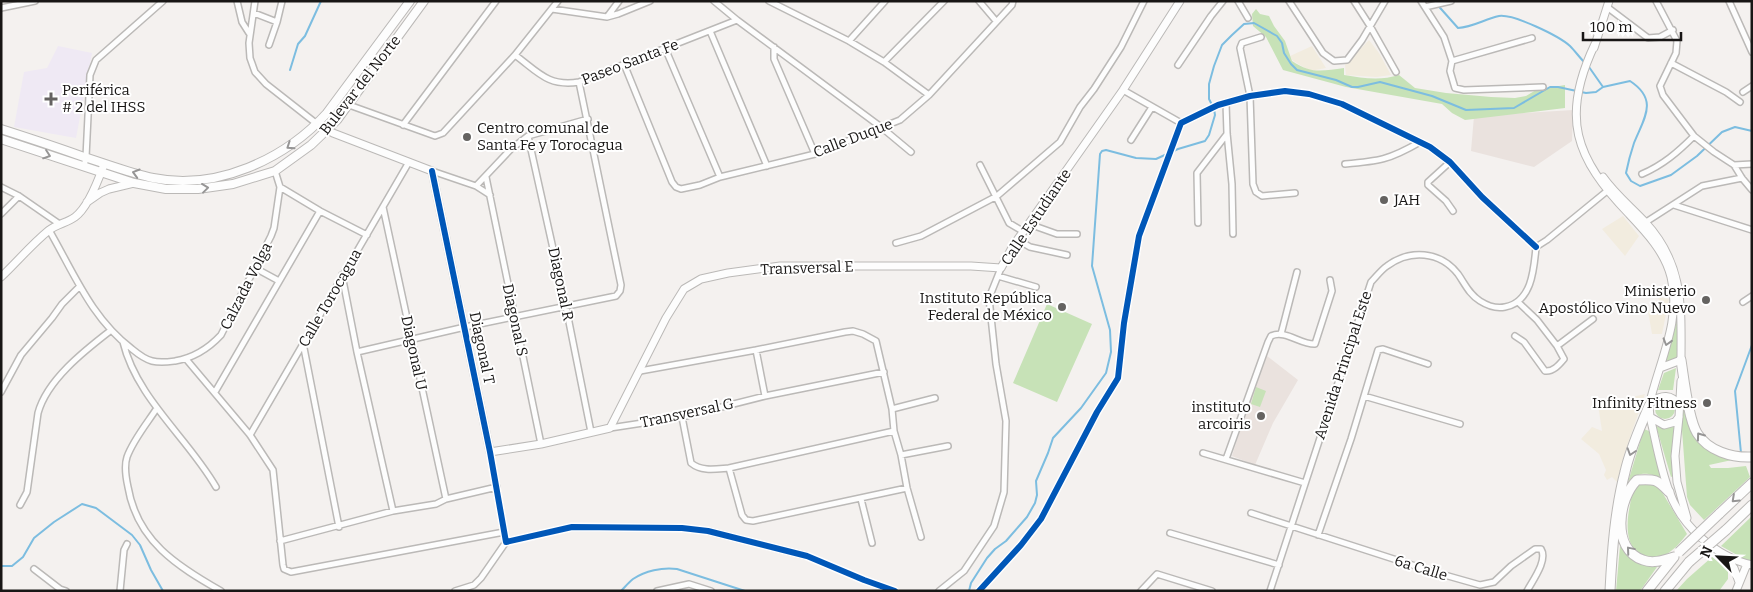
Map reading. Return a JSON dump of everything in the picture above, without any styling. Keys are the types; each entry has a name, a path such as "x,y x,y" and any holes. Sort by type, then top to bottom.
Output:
{"highway":[{"path":"1681,360 1687,399 1696,432 1704,442 1719,451 1732,456 1752,457"},
{"path":"1610,591 1612,555 1624,472 1649,404"},
{"path":"1669,492 1660,482 1655,480 1638,480 1629,490 1622,511 1620,530 1626,547 1643,560 1652,562 1676,554"},
{"path":"1647,591 1676,554 1752,483"},
{"path":"1665,591 1689,562 1752,507"}],"main road":[{"name":"Bulevar del Norte","path":"1,129 104,164 153,178 167,180 195,180 228,174 260,164 288,148 317,124 410,1"},
{"name":"Bulevar del Norte","path":"1,139 134,183 166,189 198,189 233,184 274,171 311,145 328,130 349,105 424,1"}],"street":[{"path":"1,8 35,1"},
{"path":"84,167 90,74 96,60 163,1"},
{"path":"237,1 242,22 249,34"},
{"path":"255,1 249,34 250,58 255,72 266,84 317,124 333,134 476,186 490,196"},
{"path":"269,45 278,22 282,1"},
{"path":"403,125 496,1"},
{"path":"349,105 434,136 443,133 515,54 558,1"},
{"path":"607,17 619,1"},
{"path":"552,8 607,17 650,1"},
{"path":"714,1 912,152"},
{"path":"770,1 849,41 884,62 929,95"},
{"path":"849,41 885,1"},
{"path":"884,62 944,1"},
{"path":"979,1 996,21"},
{"name":"Calle Duque","path":"624,64 672,182 681,189 700,185 720,177 815,154 900,120 929,95 1012,5 1013,1"},
{"path":"896,243 922,236 996,196 1060,142 1080,107 1121,47 1144,1"},
{"name":"Calle Estudiante","path":"939,591 964,571 994,526 1004,492 1006,421 996,364 989,298 1001,268 1018,240 1123,90 1180,1"},
{"path":"1178,65 1223,1"},
{"path":"1238,1 1248,18"},
{"path":"1289,1 1323,53 1334,61 1347,60 1362,40 1385,1"},
{"path":"1354,1 1396,72"},
{"path":"1421,1 1444,38 1452,61 1450,71 1455,88 1464,90 1543,87"},
{"path":"1425,7 1451,1"},
{"path":"1656,1 1673,30 1677,41 1676,53 1660,86 1664,95 1694,136 1734,165 1752,190"},
{"path":"1729,1 1752,52"},
{"path":"1673,30 1660,37 1648,38 1608,4 1588,64 1578,103 1576,124 1579,138 1589,162 1607,191 1652,239 1671,276 1673,298 1671,330 1649,404 1650,417 1669,492 1677,508 1695,532 1725,555 1749,565 1736,591"},
{"path":"254,13 278,22"},
{"name":"Paseo Santa Fe","path":"515,54 546,79 568,84 579,82 737,20"},
{"path":"710,31 768,166"},
{"path":"1261,37 1242,43 1240,48 1250,96 1253,184 1256,192 1262,196 1295,193"},
{"path":"1452,61 1532,38"},
{"path":"665,48 720,177"},
{"path":"774,48 774,59 815,154"},
{"path":"1672,63 1726,92 1740,102"},
{"path":"358,352 465,327 616,296 620,291 621,284 579,82"},
{"path":"1743,92 1752,86"},
{"path":"1123,90 1181,123"},
{"path":"979,591 1021,545 1041,519 1097,412 1118,378 1127,305 1139,236 1181,123 1218,105 1250,96 1285,91 1309,94 1342,104 1430,147 1450,162 1482,197 1536,247"},
{"path":"1226,103 1232,184 1233,234"},
{"path":"1578,103 1583,135 1592,159 1610,186 1646,222 1659,239 1676,275 1681,309 1681,360 1680,406 1675,456 1680,495 1690,526"},
{"path":"1131,140 1152,107"},
{"path":"476,186 511,149 528,136 588,119"},
{"path":"1198,223 1197,173 1227,133"},
{"name":"Diagonal R","path":"528,136 566,307 591,432"},
{"path":"1642,174 1658,167 1671,158 1694,136"},
{"path":"1345,164 1386,160 1420,142"},
{"name":"Calle Torocagua","path":"250,435 409,162"},
{"path":"1450,162 1428,182 1428,185 1453,211"},
{"path":"1,277 49,230 58,224 76,217 87,202 104,164"},
{"path":"1734,165 1752,164"},
{"path":"980,165 1009,223 1024,232"},
{"name":"Calzada Volga","path":"49,230 93,310 110,331 140,355 150,360 160,362 186,359 209,347 221,335 274,228 280,187 274,171"},
{"name":"Diagonal T","path":"432,171 497,487 506,542"},
{"name":"Diagonal S","path":"486,177 541,444"},
{"path":"1646,222 1702,186 1742,178"},
{"path":"87,202 109,189 134,183"},
{"path":"1,187 19,196 58,224"},
{"path":"280,187 320,211 367,235"},
{"path":"1515,336 1524,342 1545,371 1548,372 1555,368 1564,359 1538,320 1518,302 1530,284 1536,247 1607,191"},
{"path":"1,214 19,196"},
{"path":"1674,205 1752,230"},
{"name":"Diagonal U","path":"383,206 446,499"},
{"path":"215,392 320,211"},
{"path":"1029,224 1057,234 1077,234"},
{"path":"1018,240 1030,247 1067,255"},
{"name":"Avenida Principal Este","path":"1270,591 1371,282 1385,267 1402,257 1424,254 1444,260 1458,274 1469,292 1479,301 1490,307 1508,307 1518,302"},
{"name":"Transversal E","path":"610,428 666,318 684,289 701,279 728,273 780,266 952,266 1001,268"},
{"path":"255,268 279,282"},
{"path":"1281,334 1297,272"},
{"path":"342,275 393,511"},
{"path":"998,276 1036,287"},
{"path":"1226,459 1271,336 1281,334 1308,344 1315,344 1332,291 1330,280"},
{"path":"1,392 21,355 63,302 80,286"},
{"path":"1742,302 1752,296"},
{"path":"1557,346 1593,319"},
{"path":"20,506 27,492 40,406 65,369 84,350 110,331"},
{"path":"640,371 845,332 853,331 876,341 892,409 894,431 907,488 921,537"},
{"path":"123,342 130,367 157,408 208,473 216,487"},
{"path":"304,343 339,527"},
{"path":"1318,535 1378,350 1382,349 1428,364"},
{"path":"756,350 765,396"},
{"path":"186,359 250,435 273,470 283,565 287,571 291,572 504,532"},
{"path":"1660,368 1681,360"},
{"name":"Transversal G","path":"490,452 541,444 610,428 682,417 765,396 884,372"},
{"path":"1364,396 1460,424"},
{"path":"1649,404 1660,396 1666,396 1672,397 1680,406"},
{"path":"892,409 935,398"},
{"path":"157,408 127,457 126,474 129,497 144,531 158,549 188,572 221,591"},
{"path":"682,417 691,463 696,468 702,469 729,468 894,431"},
{"path":"1650,417 1664,424 1675,422 1679,417"},
{"path":"901,455 948,446"},
{"path":"1203,453 1305,483"},
{"path":"729,468 742,515 746,520 753,521 907,488"},
{"path":"280,541 339,527 393,511 436,504 446,499 497,487"},
{"path":"861,499 872,544"},
{"name":"6a Calle","path":"1251,513 1439,574 1480,585 1494,582 1511,566 1535,549 1541,549 1544,555 1542,562 1527,591"},
{"path":"455,591 474,585 506,542 572,527 682,528 708,531 806,556 895,591"},
{"path":"1170,533 1280,565"},
{"path":"120,591 124,550 127,544"},
{"path":"1725,555 1734,568 1739,582"},
{"path":"34,569 62,590"},
{"path":"1141,591 1157,574 1212,591"},
{"path":"657,591 689,584 711,591"}],"shaded area":[{"path":"1369,40 1379,53 1391,75 1376,77 1346,75 1345,65"},
{"name":"Periférica # 2 del IHSS","path":"58,46 92,53 76,138 14,127 24,72 47,68"},
{"path":"1312,46 1326,68 1310,71 1292,60 1290,56"},
{"path":"1573,110 1572,141 1534,167 1471,151 1474,116"},
{"path":"1623,216 1639,236 1625,256 1602,229"},
{"path":"1658,297 1669,299 1662,334 1652,334 1648,311 1659,310"},
{"name":"instituto arcoiris","path":"1267,356 1298,380 1273,423 1255,465 1232,456 1247,408"},
{"path":"1645,394 1617,482 1612,477 1607,480 1604,475 1606,470 1599,454 1581,439 1592,427 1602,431 1598,405"}],"green space":[{"path":"1256,9 1260,14 1269,16 1285,41 1292,61 1311,70 1323,71 1344,68 1344,75 1365,78 1385,78 1399,75 1415,88 1491,97 1515,98 1526,96 1536,90 1565,85 1565,108 1465,120 1452,113 1442,104 1346,87 1283,70 1266,37 1253,26 1252,14"},
{"path":"1047,304 1092,324 1057,402 1013,383"},
{"path":"1678,317 1677,359 1665,363"},
{"path":"1676,368 1673,390 1658,390 1664,373"},
{"path":"1256,387 1266,391 1260,407 1251,404"},
{"path":"1661,399 1669,399 1675,405 1675,413 1669,419 1661,419 1655,413 1655,405"},
{"path":"1682,403 1688,424 1697,440 1711,452 1732,460 1709,465 1711,468 1746,466 1750,477 1704,520 1690,505 1687,497"},
{"path":"1676,425 1673,476 1671,477 1656,426 1665,429"},
{"path":"1644,429 1649,431 1665,480 1641,474 1628,482"},
{"path":"1642,482 1660,485 1662,492 1687,534 1673,549 1660,556 1649,557 1641,555 1631,544 1629,537 1628,520 1632,495"},
{"path":"1752,516 1752,562 1721,546"},
{"path":"1620,546 1636,561 1657,567 1640,591 1616,591"},
{"path":"1712,557 1728,569 1728,579 1719,591 1676,591 1687,579"}],"waterway":[{"path":"290,70 298,44 305,36 321,1"},
{"path":"1434,1 1458,28 1499,16 1515,18 1547,32 1564,42 1585,63"},
{"path":"969,591 971,583 987,558 1006,541 1027,517 1035,503 1037,495 1036,481 1053,438 1081,408 1106,373 1111,352 1110,330 1092,266 1100,154 1106,150 1136,158 1156,159 1178,149 1205,141 1209,135 1215,115 1209,99 1209,84 1214,66 1222,45 1244,24 1254,23 1277,36 1282,43 1284,53 1297,70 1336,80 1352,87 1380,82 1432,96 1466,110 1514,108 1550,87 1586,93 1596,92 1603,87 1630,81 1639,88 1647,102 1645,117 1634,143 1626,173 1631,181 1640,186 1671,175 1697,156 1722,132 1735,127 1752,131"},
{"path":"1589,67 1603,87"},
{"path":"1741,453 1735,391 1752,345"},
{"path":"1,566 12,566 23,557 34,538 82,504 96,508 132,535 140,545 163,591"},
{"path":"621,591 633,579 660,569 677,569 745,591"}],"cycle path":[{"path":"979,591 1021,545 1041,519 1097,412 1118,378 1124,323 1139,236 1181,123 1218,105 1250,96 1285,91 1309,94 1342,104 1430,147 1450,162 1482,197 1536,247"},
{"path":"432,171 490,452 506,542 572,527 682,528 708,531 807,556 895,591"}],"place":[{"name":"Periférica # 2 del IHSS","path":"51,99"},
{"name":"Centro comunal de Santa Fe y Torocagua","path":"467,137"},
{"name":"JAH","path":"1384,200"},
{"name":"Ministerio Apostólico Vino Nuevo","path":"1706,300"},
{"name":"Instituto República Federal de México","path":"1062,307"},
{"name":"Infinity Fitness","path":"1707,403"},
{"name":"instituto arcoiris","path":"1261,416"}]}
